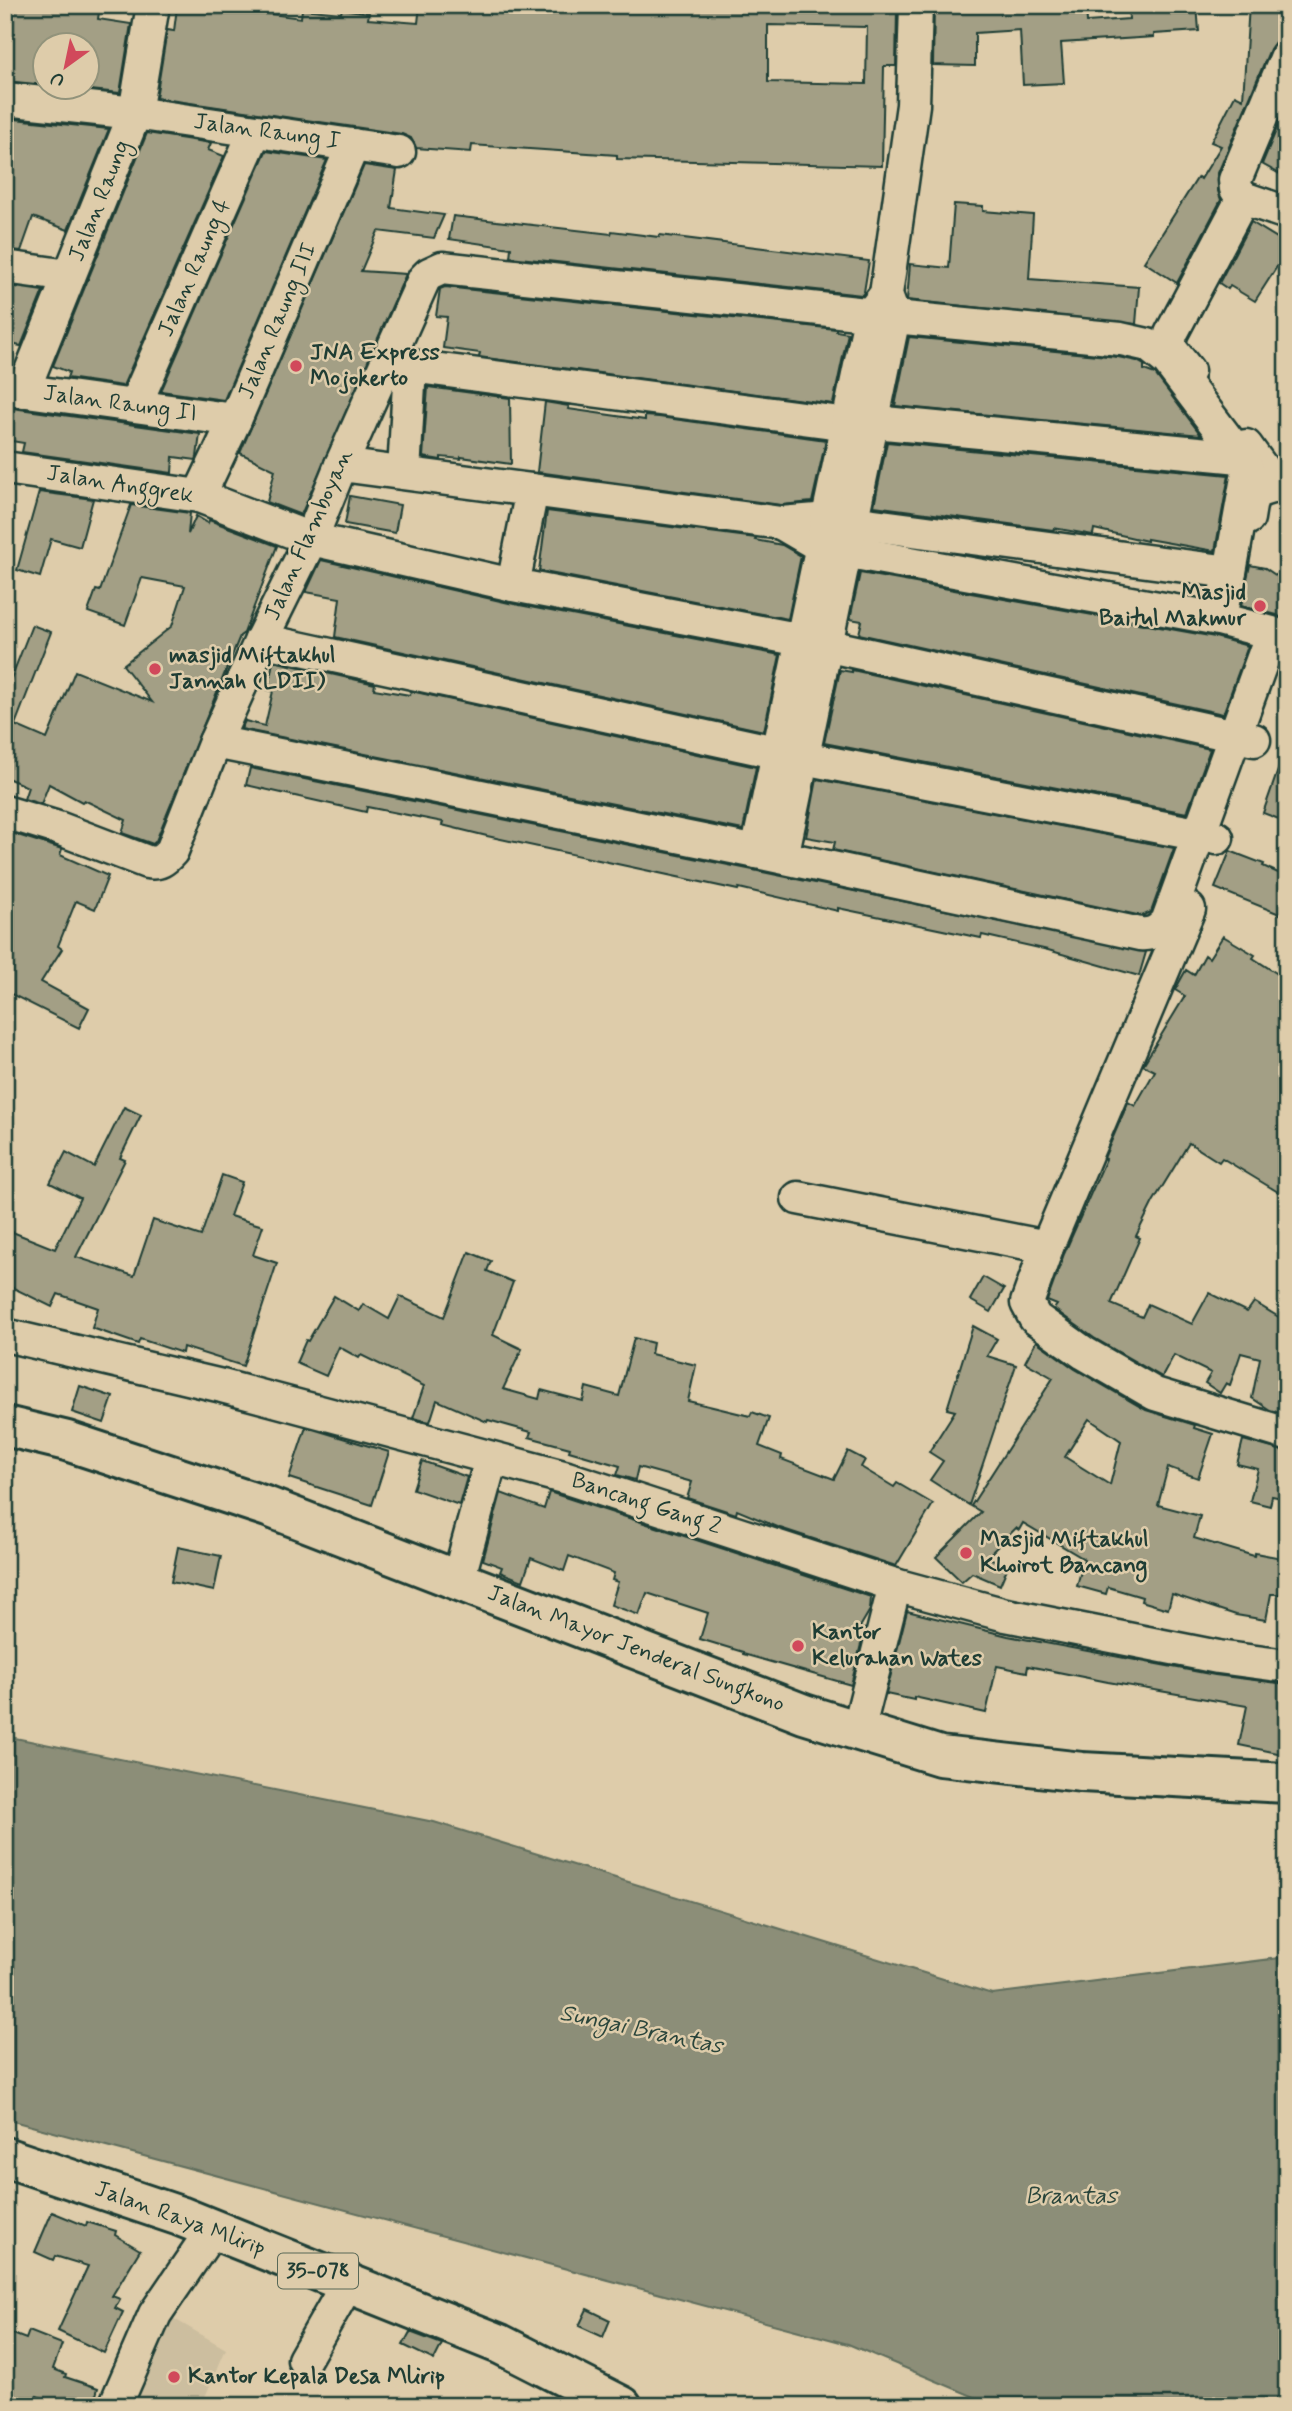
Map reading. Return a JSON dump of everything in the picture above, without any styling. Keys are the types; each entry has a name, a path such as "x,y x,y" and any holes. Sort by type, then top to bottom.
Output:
{"main road":[{"name":"Jalan Mayor Jenderal Sungkono","path":"5,1426 66,1441 268,1507 804,1714 940,1756 1082,1772 1287,1783"},
{"name":"Jalan Raya Mlirip","path":"5,2157 180,2216 500,2344 622,2406"}],"street":[{"name":"Jalan Raung","path":"14,389 69,276 135,113 153,5"},
{"path":"770,854 884,308 910,130 916,5"},
{"path":"1287,57 1235,180 1236,189 1243,198 1287,214"},
{"name":"Jalan Raung I","path":"7,105 135,113 399,152"},
{"name":"Jalan Raung 4","path":"135,405 255,131"},
{"name":"Jalan Raung III","path":"199,496 235,420 353,145"},
{"path":"1243,198 1171,334 1169,347 1281,485 1255,492 1245,531"},
{"path":"5,267 69,276"},
{"name":"Jalan Flamboyan","path":"5,812 69,832 147,862 157,863 165,859 172,850 215,742 261,640 311,539 341,465 399,365 424,279 442,268 884,308 1121,339 1148,345 1168,361 1240,457"},
{"path":"404,473 399,365 861,423 1240,457 1245,463 1248,480 1219,619"},
{"name":"Jalan Raung II","path":"14,389 235,420"},
{"path":"341,465 780,523 1269,631 1272,637 1245,738"},
{"name":"Jalan Anggrek","path":"5,468 199,496 311,539 513,585 814,643 1245,738"},
{"path":"513,585 533,490"},
{"path":"837,535 1230,572"},
{"path":"261,640 791,755 1209,835"},
{"path":"1287,642 1245,738 1028,1294 1030,1311 1035,1318 1084,1353 1156,1394 1287,1434"},
{"path":"215,742 770,854 1140,934 1157,932 1167,922 1209,835"},
{"path":"798,1198 1047,1247"},
{"name":"Bancang Gang 2","path":"5,1335 222,1386 566,1478 895,1585 1006,1615 1218,1657 1287,1666"},
{"path":"458,1580 491,1459"},
{"path":"858,1731 895,1585"},
{"path":"116,2406 155,2314 212,2230"},
{"path":"304,2360 348,2283"}],"shaded area":[{"name":"Kantor Kepala Desa Mlirip","path":"164,2313 226,2349 201,2406 121,2406"}],"water":[{"name":"Brantas","path":"5,1736 434,1822 992,1994 1287,1957 1287,2406 996,2406 848,2344 5,2119"}],"building":[{"path":"5,5 100,5 98,19 131,24 120,93 102,91 102,32 32,32 32,84 5,81"},
{"path":"191,5 256,5 255,12 301,18 302,9 341,13 342,9 369,13 368,19 418,23 420,5 473,9 473,5 876,5 876,9 897,9 896,66 884,66 882,166 617,159 617,155 472,145 471,152 416,148 411,138 402,134 156,98 167,30 174,31 177,7 191,8","holes":["768,25 867,27 866,84 768,82"]},
{"path":"934,5 1086,5 1087,22 1129,19 1128,5 1197,5 1199,31 1061,43 1064,83 1023,85 1020,30 975,33 975,66 933,65"},
{"path":"1249,5 1285,5 1283,38 1275,42 1270,49 1218,173 1221,200 1177,283 1144,262 1221,146 1211,142 1235,95 1243,99"},
{"path":"1287,104 1287,178 1262,164"},
{"path":"5,118 109,129 68,230 33,217 21,251 5,249"},
{"path":"147,133 211,143 208,150 224,156 123,386 67,378 69,372 53,366"},
{"path":"266,151 327,160 224,400 161,391"},
{"path":"364,165 397,170 391,208 444,215 434,238 378,231 361,271 406,274 301,515 267,502 275,470 240,453"},
{"path":"954,204 983,206 983,211 1033,215 1029,279 1139,287 1136,324 907,300 910,264 949,268"},
{"path":"453,216 611,234 612,231 659,235 869,261 862,295 510,257 511,248 449,239"},
{"path":"1251,222 1287,244 1287,251 1255,301 1230,286 1228,289 1219,283"},
{"path":"8,286 43,291 21,346 5,343 5,299"},
{"path":"445,287 836,329 848,333 833,404 479,357 480,353 443,348 447,317 436,316 440,289"},
{"path":"909,337 1137,361 1144,365 1144,370 1155,374 1201,435 895,406"},
{"path":"428,387 510,398 511,464 461,457 441,457 441,460 423,457"},
{"path":"545,402 569,406 568,409 645,420 645,416 659,417 826,440 812,502 781,505 537,472"},
{"path":"5,407 200,434 197,457 196,460 173,457 172,473 22,452 24,443 5,440"},
{"path":"887,442 1229,475 1215,551 1147,541 1094,529 1093,535 874,506"},
{"path":"39,492 93,499 80,547 51,539 40,577 17,570"},
{"path":"350,496 400,505 395,533 345,524"},
{"path":"131,505 190,513 188,534 196,516 208,523 209,520 277,546 244,633 240,636 153,844 122,833 126,820 84,800 82,802 49,784 41,804 24,799 28,787 5,777 5,694 32,625 51,632 11,735 15,725 47,739 75,671 152,702 123,665 172,626 185,586 142,578 125,625 88,612 96,590 100,591"},
{"path":"547,511 756,538 755,540 782,545 801,556 788,619 539,571"},
{"path":"321,560 509,603 780,655 764,731 335,637 340,598 306,592"},
{"path":"1250,565 1265,568 1287,583 1287,623 1277,615 1241,606"},
{"path":"860,573 1215,637 1248,646 1223,714 859,634 862,621 850,619"},
{"path":"273,661 375,684 374,689 410,695 411,691 756,767 743,830 241,729 245,721 265,726 273,691 268,690"},
{"path":"840,670 852,670 1210,749 1187,813 824,743"},
{"path":"1284,753 1287,753 1287,822 1263,813"},
{"path":"250,768 1146,952 1139,976 1048,950 982,935 981,938 838,908 838,911 487,836 442,825 443,822 367,807 366,812 246,785"},
{"path":"817,779 1174,848 1151,912 1142,916 833,850 835,842 806,837"},
{"path":"5,831 62,849 60,855 108,876 95,909 76,901 58,946 62,949 41,982 89,1008 79,1028 5,991"},
{"path":"1230,851 1264,864 1263,866 1287,877 1287,917 1215,888"},
{"path":"1223,936 1255,955 1253,958 1287,980 1287,1178 1278,1192 1222,1158 1219,1162 1189,1143 1136,1236 1140,1238 1111,1304 1142,1317 1148,1304 1192,1324 1209,1293 1247,1312 1254,1302 1287,1322 1287,1415 1270,1410 1252,1398 1260,1358 1241,1353 1230,1385 1226,1383 1220,1393 1205,1383 1211,1373 1174,1355 1162,1377 1094,1338 1054,1309 1057,1305 1047,1301 1128,1102 1135,1106 1155,1071 1143,1065 1185,996 1175,990 1186,970 1194,975 1205,955 1209,958"},
{"path":"124,1107 141,1115 120,1158 125,1160 76,1257 134,1276 153,1220 201,1236 222,1175 242,1182 230,1216 263,1226 253,1255 277,1263 243,1366 183,1347 182,1353 140,1339 138,1344 92,1328 98,1308 58,1294 52,1307 5,1284 5,1229 55,1249 80,1198 50,1183 66,1152 94,1167"},
{"path":"469,1252 491,1261 487,1271 513,1282 493,1335 522,1349 503,1389 539,1399 541,1390 583,1401 586,1387 619,1396 634,1338 653,1343 651,1354 696,1365 688,1401 750,1416 752,1412 769,1418 759,1446 782,1455 781,1459 834,1479 848,1451 865,1460 861,1467 894,1487 897,1483 933,1504 896,1566 780,1528 737,1510 736,1514 687,1498 692,1482 638,1467 635,1480 617,1475 620,1466 529,1437 531,1432 488,1420 487,1422 437,1400 430,1422 413,1418 424,1386 339,1347 326,1376 296,1363 306,1340 308,1341 334,1296 359,1311 363,1304 389,1319 400,1296 444,1317"},
{"path":"983,1277 1004,1289 991,1312 970,1300"},
{"path":"973,1326 997,1339 987,1356 1016,1365 969,1505 930,1480 943,1461 929,1452 955,1411 947,1409"},
{"path":"1036,1341 1075,1369 1146,1410 1195,1425 1194,1428 1213,1434 1198,1478 1168,1467 1158,1505 1200,1516 1194,1538 1254,1556 1255,1553 1287,1559 1287,1594 1271,1594 1266,1620 1236,1615 1172,1594 1168,1609 1141,1601 1142,1597 1108,1587 1106,1594 1077,1586 1084,1559 1023,1523 1019,1530 1016,1528 987,1557 1008,1566 1000,1585 972,1573 962,1582 936,1557 981,1512 971,1506 1053,1378 1025,1362","holes":["1089,1419 1121,1441 1110,1485 1065,1457"]},
{"path":"80,1386 113,1397 104,1423 72,1412"},
{"path":"306,1427 389,1452 372,1505 289,1478"},
{"path":"1243,1440 1287,1452 1287,1499 1272,1496 1270,1506 1250,1501 1258,1469 1237,1464"},
{"path":"422,1461 467,1477 459,1505 413,1489"},
{"path":"549,1492 871,1597 870,1610 860,1627 864,1630 865,1628 851,1685 700,1639 708,1613 647,1593 639,1615 611,1605 618,1582 612,1580 614,1573 569,1556 564,1571 531,1558 523,1581 500,1572 502,1567 483,1560 501,1493 544,1509"},
{"path":"178,1547 221,1556 214,1591 171,1582"},
{"path":"907,1611 1008,1636 1215,1675 1287,1684 1287,1755 1239,1745 1247,1706 1028,1666 1027,1672 997,1666 986,1713 914,1697 914,1700 886,1694"},
{"path":"52,2212 86,2226 87,2222 116,2231 115,2235 140,2250 112,2296 120,2299 115,2308 123,2312 104,2353 58,2331 88,2266 55,2256 53,2260 35,2252"},
{"path":"587,2309 610,2320 603,2337 579,2326"},
{"path":"5,2331 26,2339 29,2331 62,2344 53,2369 66,2374 65,2377 98,2388 93,2406 63,2406 37,2396 33,2406 15,2406 5,2402"},
{"path":"410,2332 442,2344 434,2360 403,2345"}],"place":[{"name":"JNA Express Mojokerto","path":"296,366"},
{"name":"Masjid Baitul Makmur","path":"1260,606"},
{"name":"masjid Miftakhul Jannah (LDII)","path":"155,669"},
{"name":"Masjid Miftakhul Khoirot Bancang","path":"966,1553"},
{"name":"Kantor Kelurahan Wates","path":"798,1646"},
{"name":"Kantor Kepala Desa Mlirip","path":"174,2377"}],"water label":[{"name":"Sungai Brantas","path":"641,2030"}]}
